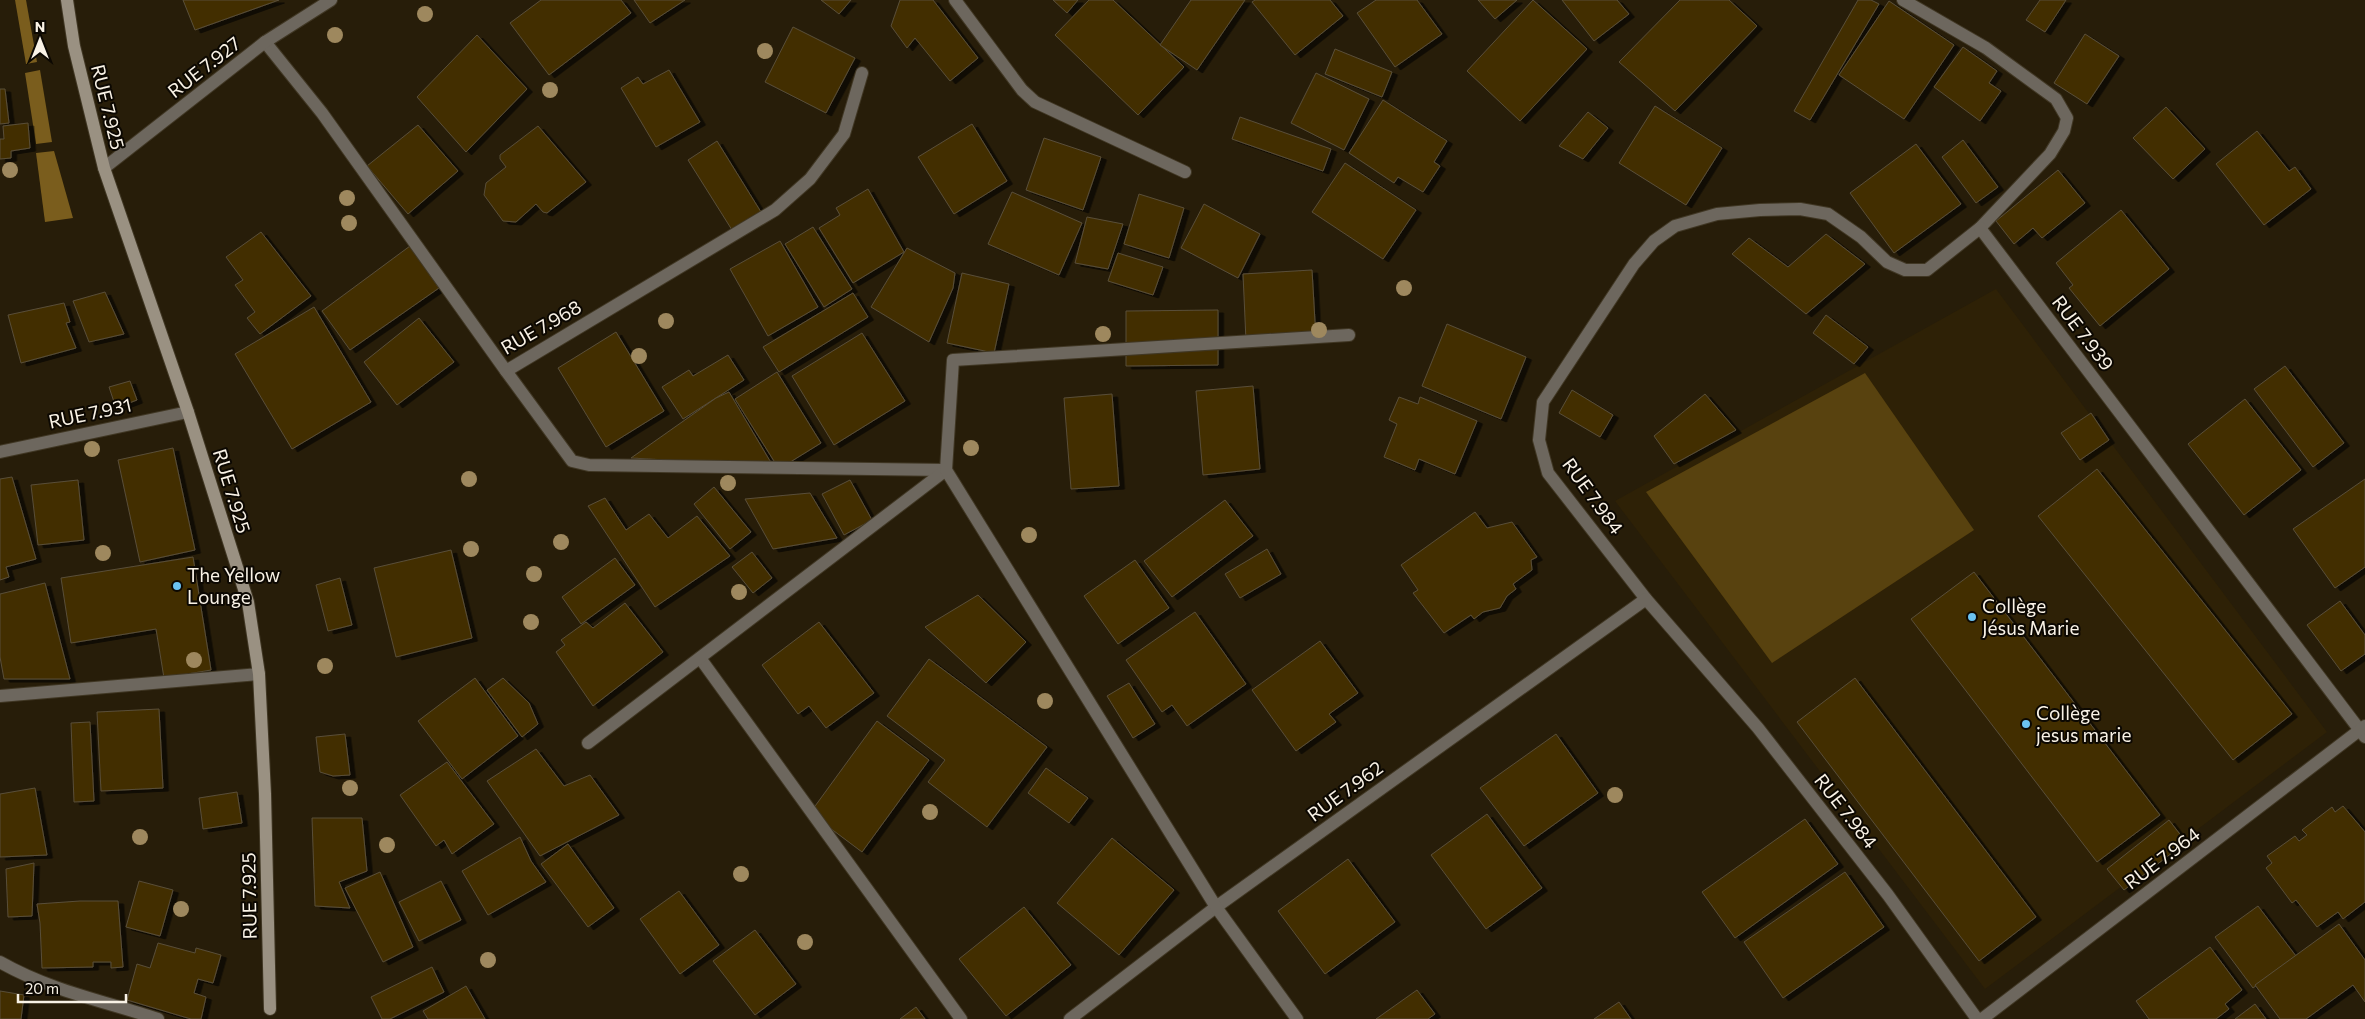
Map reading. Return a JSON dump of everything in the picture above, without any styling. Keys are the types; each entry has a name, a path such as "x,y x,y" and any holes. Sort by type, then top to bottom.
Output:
{"street":[{"name":"RUE 7.925","path":"67,0 74,46 104,168 188,412 248,602 259,674 265,794 270,1016"},
{"name":"RUE 7.927","path":"104,168 265,42 331,0"},
{"path":"955,0 1022,90 1035,102 1185,172"},
{"path":"1902,0 1986,48 2056,99 2067,118 2064,131 2050,154 1980,228"},
{"path":"1925,12 1932,0"},
{"name":"RUE 7.968","path":"265,42 322,113 506,371 775,210 810,179 844,134 862,73"},
{"name":"RUE 7.984","path":"1977,1019 1888,895 1758,728 1646,599 1548,473 1540,440 1543,402 1634,264 1654,241 1675,226 1717,214 1760,210 1800,209 1828,214 1861,237 1887,262 1906,270 1927,270 1980,228"},
{"name":"RUE 7.939","path":"1980,228 2363,731"},
{"path":"1297,1019 1216,907 946,470 953,360 1349,335"},
{"path":"506,371 572,461 589,465 946,470"},
{"name":"RUE 7.931","path":"0,452 188,412"},
{"path":"588,743 946,470"},
{"name":"RUE 7.962","path":"1070,1019 1216,907 1646,599"},
{"path":"700,658 961,1019"},
{"path":"0,696 259,674"},
{"name":"RUE 7.964","path":"1982,1019 2363,731"},
{"path":"0,962 26,977 86,998 158,1019"}],"shaded area":[{"path":"15,0 26,0 37,62 26,64"},
{"path":"40,70 52,142 36,144 25,73"},
{"path":"54,151 73,218 45,222 36,153"},
{"name":"Collège Jésus Marie","path":"1996,289 2327,732 1985,989 1615,501"},
{"path":"1865,373 1974,530 1772,663 1646,492"}],"building":[{"path":"183,0 279,0 195,30"},
{"path":"541,0 621,0 631,13 549,75 510,23"},
{"path":"634,0 685,0 650,23"},
{"path":"821,0 851,0 839,14"},
{"path":"900,0 933,0 978,58 950,81 915,38 907,48 891,26"},
{"path":"1053,0 1078,0 1067,13"},
{"path":"1089,0 1113,0 1184,67 1138,115 1055,35"},
{"path":"1191,0 1245,0 1197,70 1160,45"},
{"path":"1255,0 1330,0 1343,16 1295,55 1252,2"},
{"path":"1376,0 1417,0 1442,34 1395,67 1357,13"},
{"path":"1478,0 1517,0 1495,19"},
{"path":"1533,0 1587,49 1520,121 1467,71"},
{"path":"1562,0 1617,0 1629,14 1594,41"},
{"path":"1680,0 1729,0 1757,26 1675,111 1619,62"},
{"path":"1858,0 1871,0 1879,4 1810,120 1794,111"},
{"path":"2040,0 2066,0 2045,32 2026,20"},
{"path":"1889,1 1954,45 1904,119 1839,75"},
{"path":"793,27 855,58 826,113 765,82"},
{"path":"2085,34 2119,56 2087,104 2054,83"},
{"path":"477,35 527,89 466,152 417,97"},
{"path":"1963,47 1997,71 1989,83 2001,91 1980,121 1934,87"},
{"path":"1335,49 1392,72 1382,97 1325,74"},
{"path":"669,70 700,122 656,147 621,88 638,77 643,84"},
{"path":"1316,73 1369,99 1344,150 1291,123"},
{"path":"0,89 5,89 9,123 0,124"},
{"path":"1383,100 1447,141 1434,162 1440,166 1423,192 1398,177 1394,183 1349,153"},
{"path":"1655,106 1722,148 1686,205 1619,163"},
{"path":"2166,107 2205,149 2173,179 2133,138"},
{"path":"1588,112 1608,128 1583,159 1559,146"},
{"path":"1240,117 1331,149 1323,171 1232,139"},
{"path":"28,123 30,148 11,151 11,158 0,159 0,139 4,139 3,126"},
{"path":"972,124 1007,181 954,214 918,157"},
{"path":"418,125 458,171 408,214 367,166"},
{"path":"538,126 586,182 547,213 543,212 536,204 516,222 503,221 484,195 486,183 506,167 500,159 500,155"},
{"path":"2257,131 2289,171 2295,167 2311,189 2264,225 2216,164"},
{"path":"1044,138 1101,157 1083,210 1026,190"},
{"path":"1963,140 1998,187 1976,203 1942,157"},
{"path":"717,141 761,212 732,230 688,160"},
{"path":"1916,144 1961,204 1894,253 1850,193"},
{"path":"1345,163 1416,210 1383,259 1312,212"},
{"path":"2058,170 2085,203 2042,238 2033,228 2014,244 1996,221"},
{"path":"868,189 904,252 853,283 819,228 840,215 836,208"},
{"path":"1012,192 1082,223 1059,275 988,244"},
{"path":"1139,194 1184,208 1169,258 1124,244"},
{"path":"1204,204 1260,234 1238,278 1181,248"},
{"path":"2121,210 2169,269 2100,326 2069,288 2073,285 2056,263"},
{"path":"1087,217 1123,224 1108,269 1075,263"},
{"path":"813,227 852,289 824,307 785,244"},
{"path":"261,232 311,296 260,334 247,318 255,312 235,285 243,280 226,257"},
{"path":"1826,234 1865,264 1806,314 1732,254 1749,238 1788,267"},
{"path":"780,241 818,307 768,336 730,269"},
{"path":"410,246 439,288 350,350 322,311"},
{"path":"907,248 955,273 953,288 929,342 871,307"},
{"path":"1118,253 1163,267 1153,295 1108,281"},
{"path":"1312,270 1316,339 1246,341 1243,274"},
{"path":"962,273 1009,284 994,353 947,343"},
{"path":"105,292 124,334 89,342 73,301"},
{"path":"853,293 868,317 779,372 763,347"},
{"path":"64,303 70,322 66,323 76,348 21,363 8,315"},
{"path":"314,307 371,402 292,449 235,354"},
{"path":"1218,310 1218,365 1126,366 1126,311"},
{"path":"1826,315 1868,347 1854,364 1813,333"},
{"path":"419,318 454,362 397,405 364,362"},
{"path":"1447,324 1526,357 1501,419 1422,386"},
{"path":"616,332 664,411 606,447 558,368"},
{"path":"862,333 905,401 834,445 792,376"},
{"path":"728,355 744,380 683,419 662,387 689,370 693,376"},
{"path":"2285,366 2344,443 2313,467 2254,389"},
{"path":"777,372 821,443 779,469 735,399"},
{"path":"130,381 137,400 116,408 109,387"},
{"path":"1253,386 1260,469 1203,475 1196,391"},
{"path":"1572,390 1613,415 1600,437 1559,413"},
{"path":"729,392 773,466 631,458 716,398"},
{"path":"1112,394 1119,486 1071,489 1064,398"},
{"path":"1705,394 1736,430 1674,464 1654,436"},
{"path":"1399,397 1418,404 1420,397 1477,421 1455,474 1419,459 1415,470 1384,457 1397,424 1389,420"},
{"path":"2245,399 2301,470 2244,515 2188,444"},
{"path":"2091,413 2109,440 2080,460 2061,433"},
{"path":"173,448 195,550 140,562 118,460"},
{"path":"2097,469 2292,714 2233,760 2038,516"},
{"path":"12,477 36,559 6,567 9,577 0,580 0,479"},
{"path":"2365,479 2365,567 2335,588 2293,529"},
{"path":"78,480 84,540 38,545 31,485"},
{"path":"850,480 872,520 844,535 822,494"},
{"path":"714,487 751,532 730,549 694,504"},
{"path":"810,493 837,538 773,549 745,499"},
{"path":"605,498 626,530 649,514 668,538 697,516 730,556 655,607 588,506"},
{"path":"1225,500 1253,536 1172,597 1144,561"},
{"path":"1475,512 1487,528 1512,522 1537,557 1531,560 1532,570 1513,584 1516,589 1507,596 1500,608 1483,612 1474,619 1471,615 1444,633 1413,593 1418,590 1401,565"},
{"path":"1267,549 1281,574 1240,598 1225,574"},
{"path":"451,550 472,638 396,657 374,568"},
{"path":"752,552 772,578 753,593 732,567"},
{"path":"193,557 211,670 164,678 156,629 71,643 61,578"},
{"path":"615,558 635,585 581,624 562,597"},
{"path":"1135,560 1169,608 1118,644 1084,596"},
{"path":"1974,572 2160,815 2097,862 1911,619"},
{"path":"340,578 352,625 328,631 316,585"},
{"path":"45,583 70,679 4,679 0,657 0,594"},
{"path":"978,595 1026,642 986,683 925,627"},
{"path":"2340,601 2365,635 2365,654 2341,671 2307,625"},
{"path":"625,603 663,652 593,706 556,652 565,645 561,640 586,622 593,628"},
{"path":"1195,612 1246,684 1187,726 1172,705 1162,712 1126,660"},
{"path":"819,622 874,693 826,728 809,706 798,714 762,665"},
{"path":"1320,641 1358,693 1329,714 1336,722 1296,751 1252,690"},
{"path":"929,659 1047,747 987,827 928,782 945,760 887,716"},
{"path":"475,678 518,736 462,779 418,721"},
{"path":"503,678 529,703 538,724 522,737 487,690"},
{"path":"1855,678 2036,917 1979,961 1797,722"},
{"path":"1129,683 1155,724 1133,738 1107,696"},
{"path":"159,709 163,788 101,791 97,712"},
{"path":"877,721 929,760 862,852 810,813"},
{"path":"90,722 94,801 74,802 71,723"},
{"path":"345,734 350,775 333,776 320,772 316,737"},
{"path":"1556,734 1598,793 1524,846 1480,788"},
{"path":"536,749 564,786 590,775 619,815 540,856 487,781"},
{"path":"447,762 494,824 452,854 444,840 436,846 400,795"},
{"path":"1046,768 1088,798 1069,823 1028,793"},
{"path":"35,788 47,855 0,857 0,794"},
{"path":"237,792 242,823 203,829 199,798"},
{"path":"2343,806 2365,832 2365,902 2343,919 2338,912 2317,927 2296,900 2292,903 2266,868 2272,863 2267,856 2295,836 2299,841 2307,835 2302,830 2332,807 2335,812"},
{"path":"1487,814 1542,888 1486,929 1431,855"},
{"path":"312,818 362,818 367,871 339,882 350,908 315,906"},
{"path":"1805,819 1838,864 1735,938 1702,892"},
{"path":"2169,820 2186,842 2124,890 2107,869"},
{"path":"520,837 531,861 546,882 488,915 462,871"},
{"path":"1112,838 1174,890 1119,955 1057,903"},
{"path":"568,844 614,908 588,927 541,864"},
{"path":"1348,859 1395,922 1325,974 1278,911"},
{"path":"34,863 32,916 8,917 6,869"},
{"path":"380,872 413,947 383,962 345,888"},
{"path":"1845,872 1884,927 1783,998 1744,942"},
{"path":"139,881 173,890 160,936 126,927"},
{"path":"441,881 461,920 419,941 399,902"},
{"path":"679,891 719,945 680,974 640,919"},
{"path":"118,901 123,967 111,968 111,962 93,962 93,967 42,968 40,923 37,904"},
{"path":"2258,906 2296,956 2253,988 2215,937"},
{"path":"1024,907 1071,965 1006,1016 959,959"},
{"path":"2339,924 2365,960 2365,1002 2353,985 2306,1019 2280,1019 2255,985"},
{"path":"755,930 796,984 755,1015 713,961"},
{"path":"158,943 195,953 196,948 221,955 213,983 198,979 194,993 206,997 201,1019 191,1019 127,1000 137,964 150,968"},
{"path":"2210,947 2242,990 2225,1004 2229,1009 2216,1019 2149,1019 2136,1001"},
{"path":"432,967 444,992 390,1019 382,1019 371,997"},
{"path":"466,986 485,1019 428,1019 423,1011"},
{"path":"1417,990 1435,1014 1428,1019 1376,1019"},
{"path":"0,991 24,995 21,1019 0,1019"},
{"path":"1619,1002 1631,1019 1594,1019"},
{"path":"2255,1004 2266,1019 2235,1019"},
{"path":"916,1007 925,1019 900,1019"}],"place":[{"name":"The Yellow Lounge","path":"177,586"},
{"name":"Collège Jésus Marie","path":"1972,617"},
{"name":"Collège jesus marie","path":"2026,724"}]}
